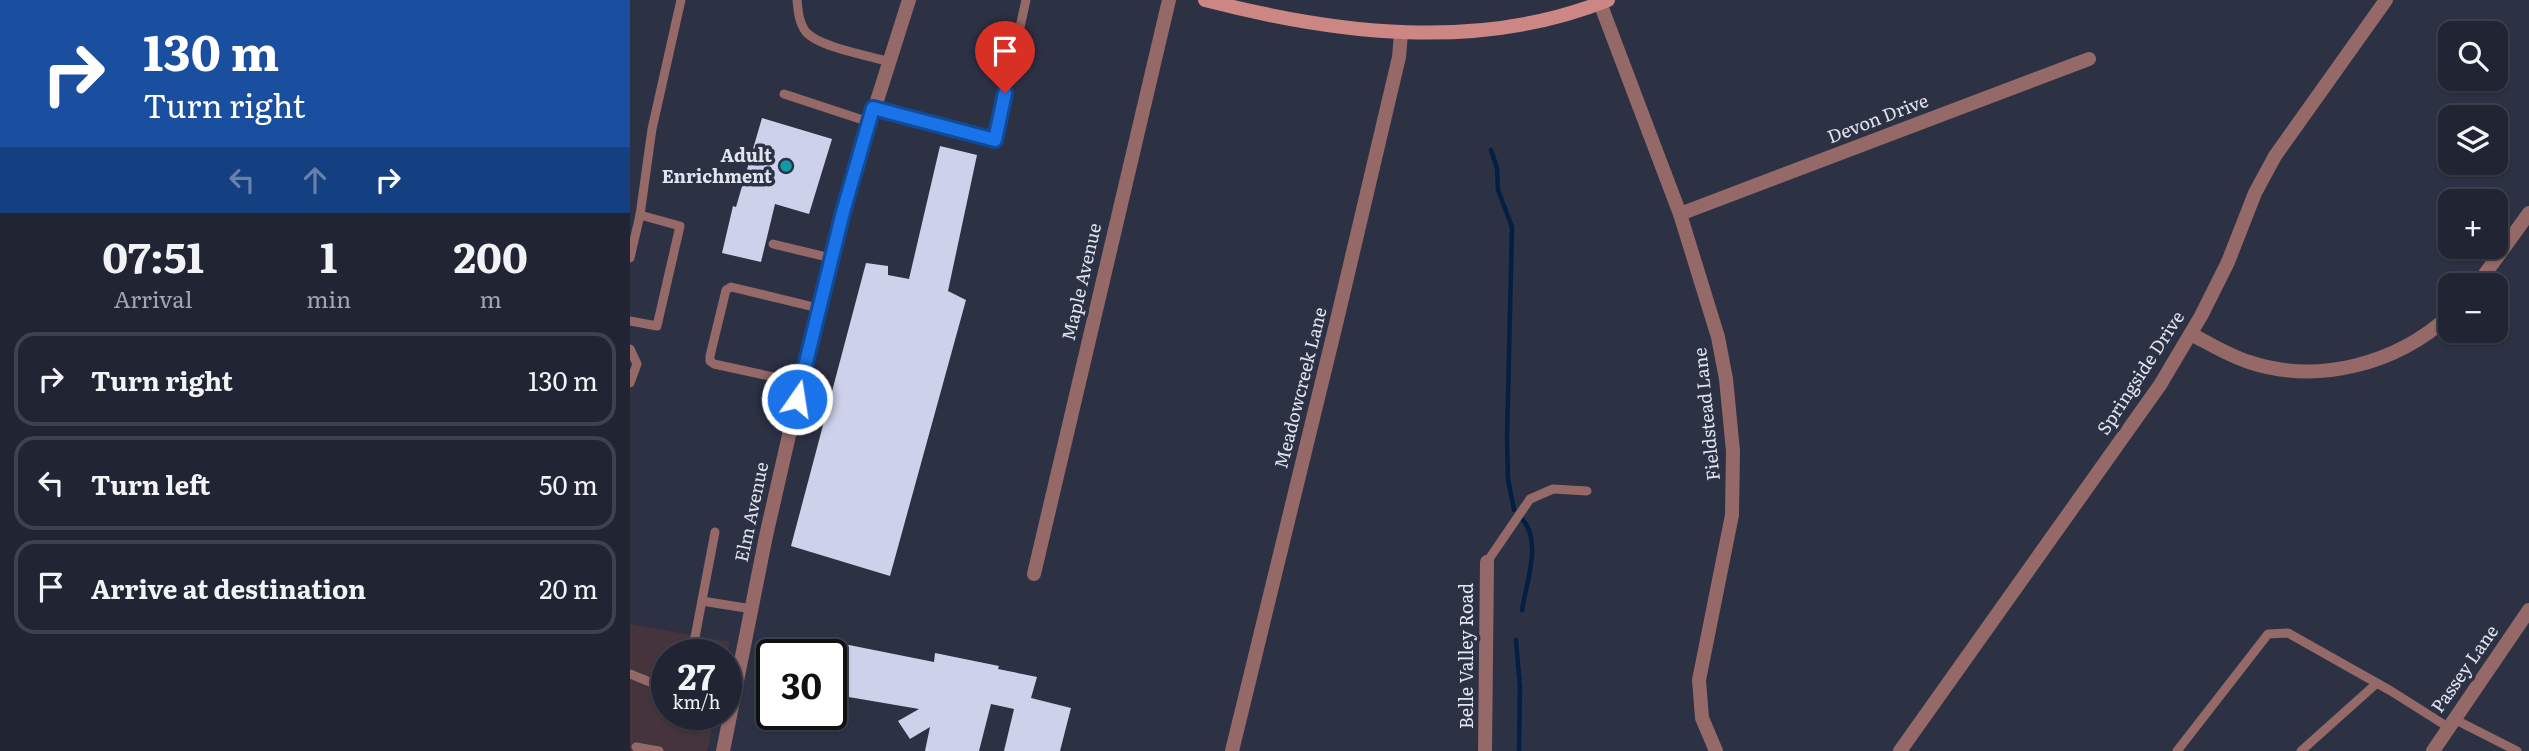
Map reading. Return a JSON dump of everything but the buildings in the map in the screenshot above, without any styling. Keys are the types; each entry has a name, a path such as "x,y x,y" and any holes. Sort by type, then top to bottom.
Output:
{"street":[{"name":"Elm Avenue","path":"742,654 818,308 871,115 909,0"},
{"name":"Maple Avenue","path":"1034,574 1169,0"},
{"path":"1205,0 1291,19 1401,33 1452,34 1496,30 1541,21 1604,2"},
{"name":"Springside Drive","path":"1900,751 2160,384 2191,334 2228,262 2256,193 2275,156 2386,0"},
{"name":"Fieldstead Lane","path":"1604,2 1680,214 1718,337 1733,451 1732,515 1699,680 1702,718 1716,751"},
{"name":"Meadowcreek Lane","path":"1232,751 1340,307 1398,57 1401,33"},
{"name":"Devon Drive","path":"1680,214 2089,59"},
{"path":"2486,273 2529,213"},
{"path":"2191,334 2252,363 2275,369 2327,371 2384,357 2411,345 2438,324"},
{"name":"Belle Valley Road","path":"1485,751 1487,562"},
{"name":"Passey Lane","path":"2433,751 2529,610"},
{"name":"Elm Avenue","path":"723,751 726,730"}],"lane":[{"path":"630,258 640,215 652,129 681,0"},
{"path":"797,0 798,14 806,32 819,41 890,62"},
{"path":"784,94 995,140 1026,0"},
{"path":"630,321 657,326 680,226 640,215"},
{"path":"773,244 831,258"},
{"path":"801,383 714,364 710,361 710,356 726,290 732,287 818,308"},
{"path":"630,349 637,364 630,383"},
{"path":"1487,562 1530,499 1553,489 1587,491"},
{"path":"695,639 716,532"},
{"path":"702,601 752,609"},
{"path":"2177,751 2268,634 2288,633 2451,723 2516,751"},
{"path":"630,674 651,683"},
{"path":"2301,751 2377,683"},
{"path":"636,747 659,751"}],"shaded area":[{"path":"630,624 713,639 651,639 651,730 712,730 707,751 630,751"}],"waterway":[{"path":"1491,150 1497,168 1498,190 1512,227 1507,439 1508,479 1514,510"},
{"path":"1522,610 1532,551 1529,529 1523,520"},
{"path":"1516,640 1520,687 1519,751"}],"place":[{"name":"Adult Enrichment","path":"786,166"}],"route":[{"path":"797,399 849,189 873,108 995,140 1005,93"}]}
